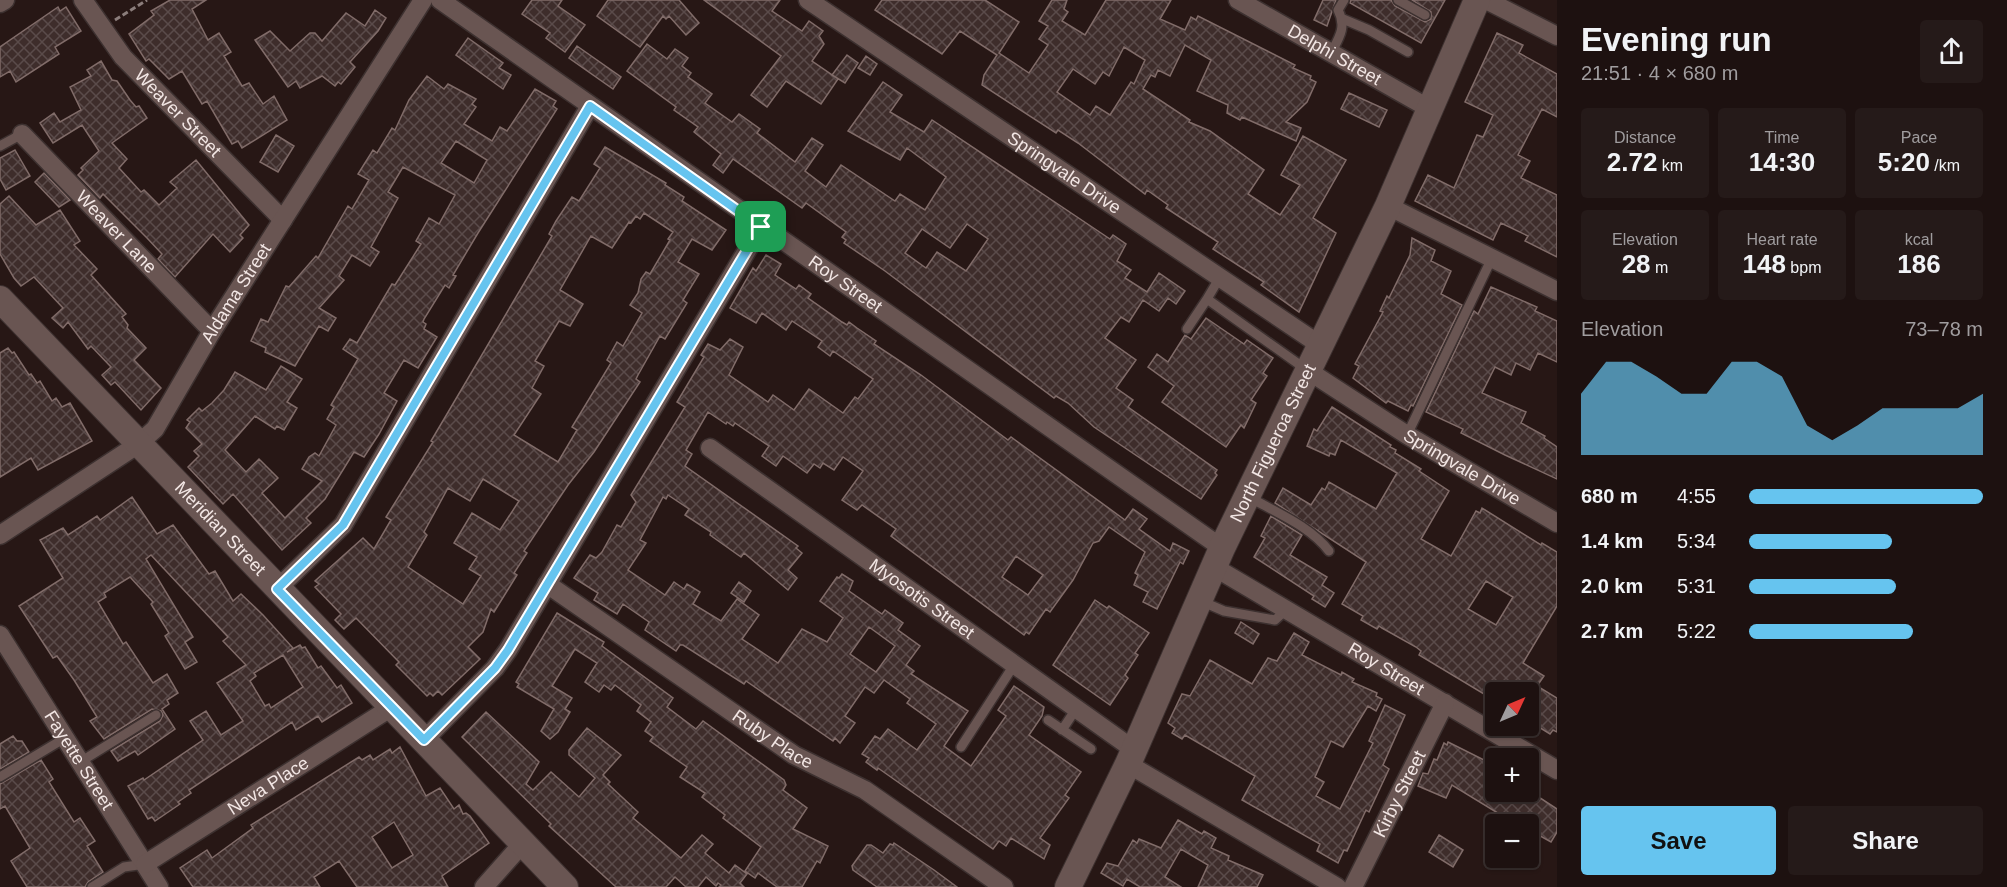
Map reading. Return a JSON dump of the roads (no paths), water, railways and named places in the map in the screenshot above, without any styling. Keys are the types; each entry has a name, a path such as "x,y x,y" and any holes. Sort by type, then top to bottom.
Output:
{"main road":[{"name":"North Figueroa Street","path":"1073,885 1218,557 1388,206 1477,0"},
{"name":"Meridian Street","path":"0,299 137,445 565,887"}],"street":[{"path":"0,3 5,0"},
{"name":"Weaver Street","path":"83,0 123,57 283,220"},
{"name":"Aldama Street","path":"1,531 137,445 155,429 212,331 423,0"},
{"name":"Roy Street","path":"440,0 761,227 1287,609 1557,770"},
{"name":"Springvale Drive","path":"808,0 1320,345"},
{"name":"Delphi Street","path":"1238,0 1430,109"},
{"path":"1486,0 1557,36"},
{"path":"277,589 343,525 590,106"},
{"name":"Weaver Lane","path":"22,134 212,331"},
{"path":"1388,206 1557,291"},
{"path":"424,740 495,668 761,227"},
{"name":"Springvale Drive","path":"1307,370 1407,435 1557,523"},
{"name":"Myosotis Street","path":"710,448 1076,709 1130,757 1337,887"},
{"name":"Ruby Place","path":"547,584 794,755 865,790 1004,887"},
{"name":"Fayette Street","path":"0,635 159,887"},
{"name":"Kirby Street","path":"1353,887 1445,703"},
{"name":"Neva Place","path":"145,864 392,707"},
{"path":"484,887 523,843"}],"lane":[{"path":"1331,53 1342,31 1343,19 1338,10 1344,0"},
{"path":"1398,0 1425,15"},
{"path":"1343,19 1369,30 1408,52"},
{"path":"0,146 22,134"},
{"path":"1407,435 1492,258"},
{"path":"1187,329 1220,278"},
{"path":"1207,300 1307,370"},
{"path":"1247,496 1322,541 1329,551"},
{"path":"1199,600 1224,611 1275,620 1287,609"},
{"path":"961,747 1014,665"},
{"path":"1062,730 1076,709"},
{"path":"80,762 156,715"},
{"path":"1048,720 1091,749"},
{"path":"0,777 65,738"},
{"path":"92,887 124,867 145,864"}]}
